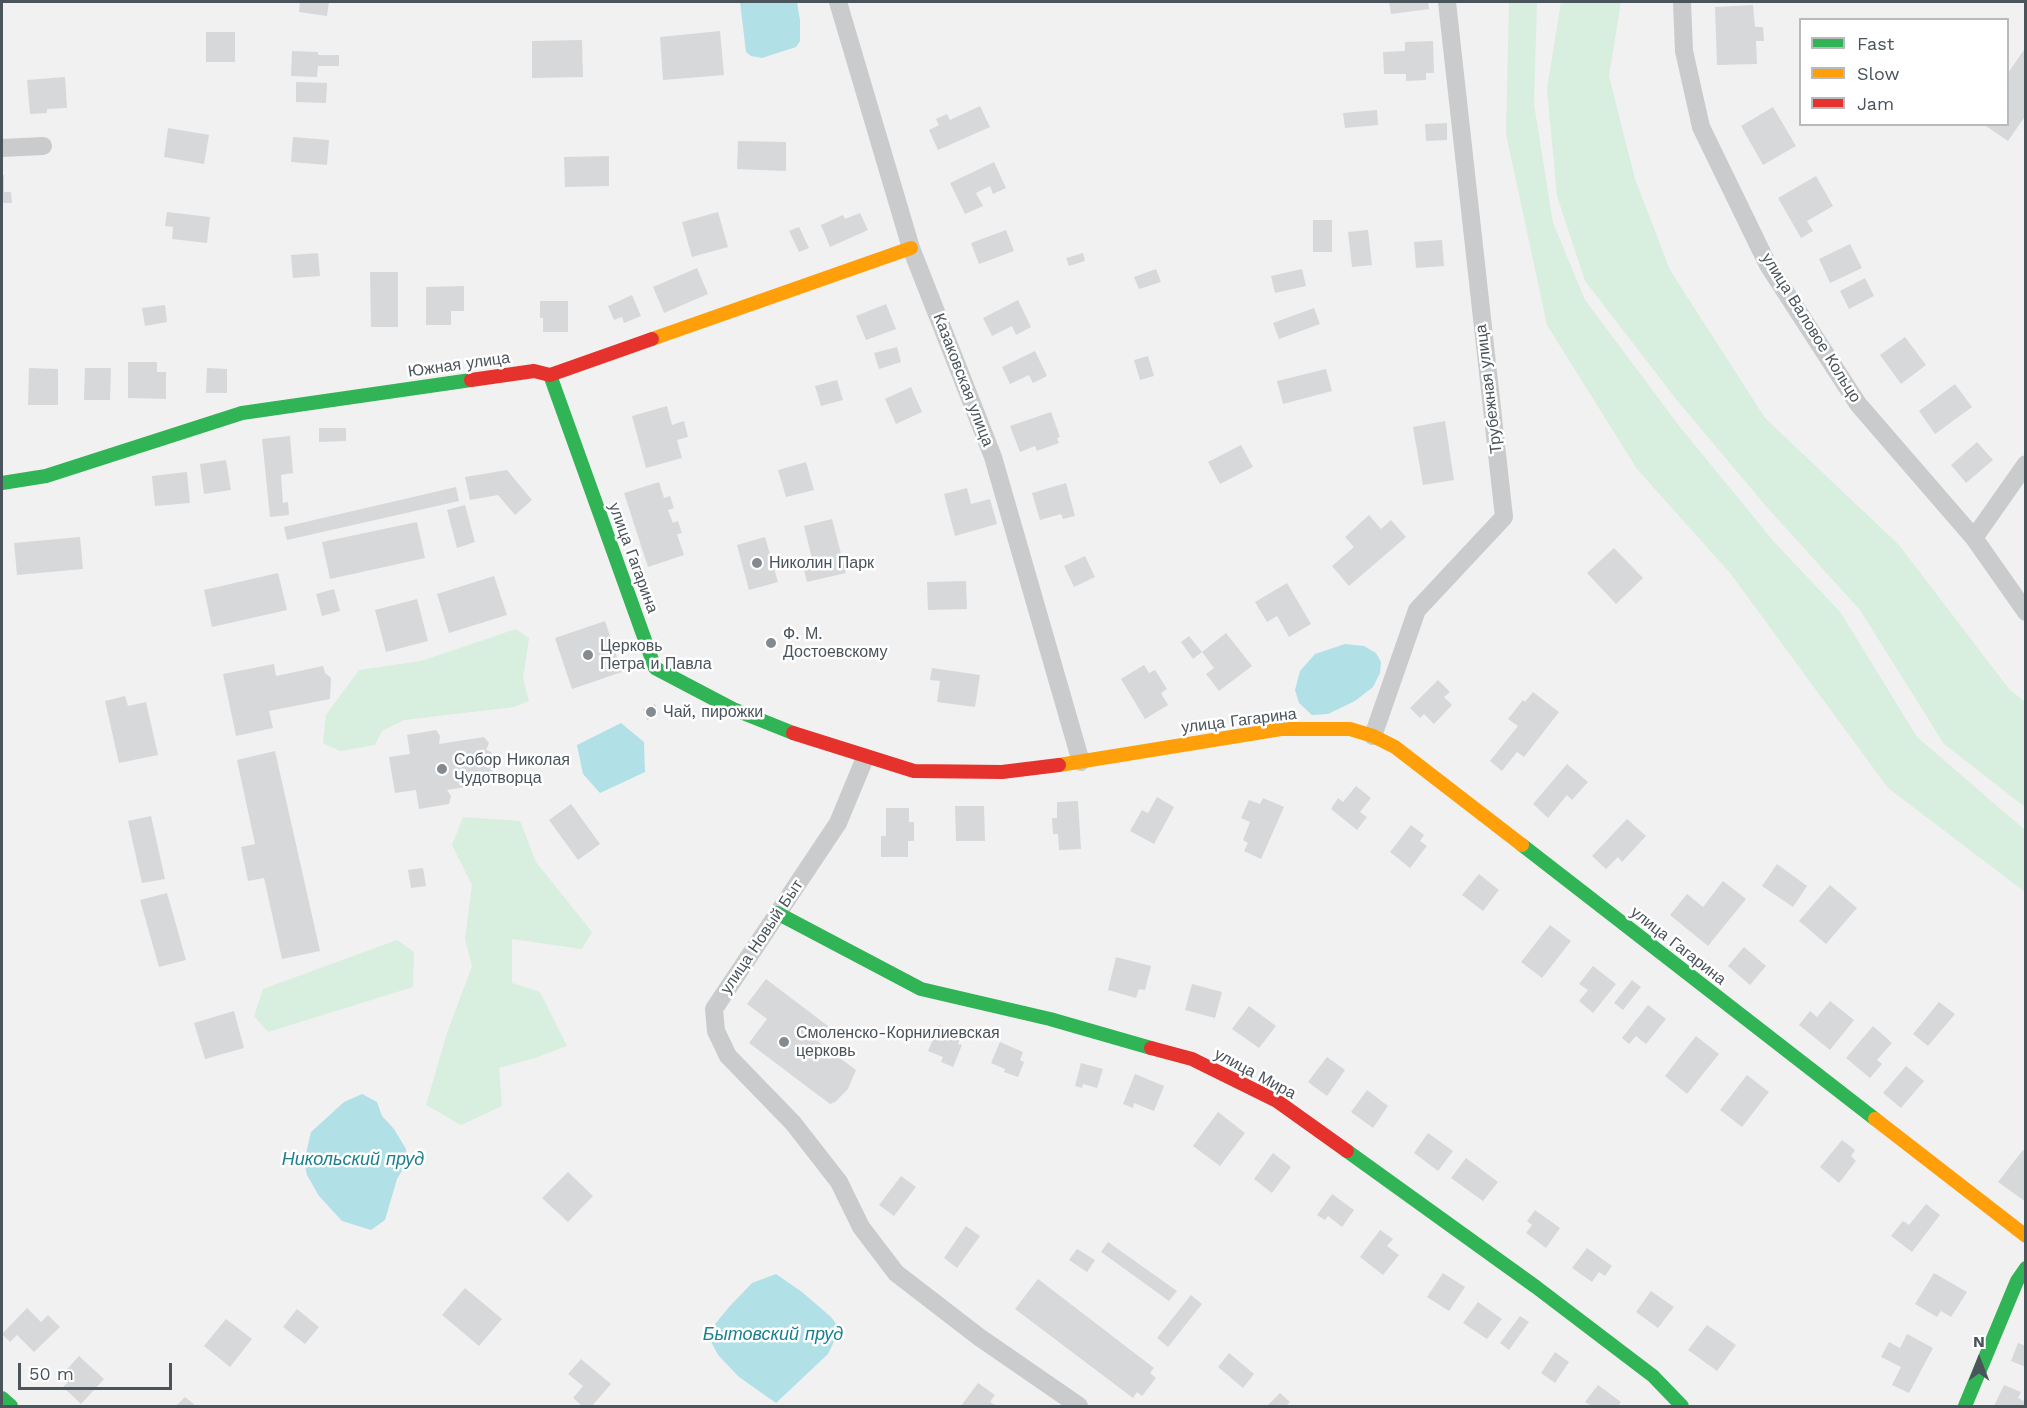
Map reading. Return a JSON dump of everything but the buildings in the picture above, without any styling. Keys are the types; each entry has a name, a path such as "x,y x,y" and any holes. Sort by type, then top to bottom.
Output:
{"street":[{"name":"Казаковская улица","path":"838,2 911,248 993,457 1081,762"},
{"name":"Трубежная улица","path":"1373,736 1417,609 1504,517 1447,2"},
{"name":"улица Валовое Кольцо","path":"1682,2 1684,51 1701,127 1768,266 1858,404 1974,538 2025,612"},
{"path":"2,148 43,146"},
{"name":"Южная улица","path":"2,483 46,477 242,413 534,371 550,375 911,248"},
{"name":"улица Гагарина","path":"550,375 654,668 733,709 804,738 914,771 1002,772 1081,762 1281,729 1350,729 1373,736 1395,747 2025,1236"},
{"path":"1974,538 2025,464"},
{"name":"улица Новый Быт","path":"865,758 838,823 714,1009 716,1031 728,1056 793,1124 832,1173 861,1227 896,1273 1079,1407"},
{"name":"улица Мира","path":"777,913 921,989 1050,1019 1192,1059 1277,1101 1554,1301 1653,1376 1680,1402 1682,1407"},
{"path":"1965,1407 2017,1281 2025,1268"},
{"path":"2,1398 11,1407"}],"green space":[{"path":"1509,2 1537,2 1534,104 1553,223 1585,300 1680,427 1775,543 1841,613 1917,737 2025,830 2025,892 1888,788 1730,573 1637,469 1547,325 1506,134"},
{"path":"1561,2 1621,2 1609,76 1635,179 1670,270 1765,418 1899,545 2009,689 2025,702 2025,807 1944,744 1860,610 1765,505 1676,399 1585,281 1557,196 1547,89"},
{"path":"516,629 529,638 523,678 529,701 514,707 404,720 382,731 375,745 340,751 323,743 326,715 359,670 421,661"},
{"path":"463,817 520,821 536,862 592,932 582,949 512,939 512,983 540,992 567,1046 499,1068 502,1106 461,1125 426,1105 447,1033 472,966 465,939 472,885 452,845"},
{"path":"397,940 414,952 413,987 268,1032 254,1016 263,989"}],"water":[{"path":"740,2 797,2 800,41 796,47 762,58 751,56 746,52"},
{"path":"1345,644 1364,646 1376,653 1381,662 1380,673 1373,687 1355,701 1328,714 1312,715 1299,703 1295,690 1300,671 1315,654"},
{"path":"621,723 644,742 645,772 600,793 583,774 577,745"},
{"name":"Никольский пруд","path":"362,1094 377,1102 382,1116 394,1129 406,1149 406,1164 397,1179 385,1220 371,1230 342,1221 319,1196 307,1175 304,1162 311,1132 344,1102"},
{"name":"Бытовский пруд","path":"776,1274 802,1292 831,1317 840,1329 828,1354 776,1403 739,1377 718,1355 707,1334 752,1283"}],"traffic: fast":[{"path":"550,375 655,668 733,709 793,733"},
{"path":"2,483 46,476 242,413 471,380"},
{"path":"1522,845 1875,1119"},
{"path":"777,913 921,989 1050,1019 1151,1048"},
{"path":"1347,1151 1536,1287 1653,1376 1682,1406"},
{"path":"1965,1406 2017,1281 2026,1268"},
{"path":"2,1398 11,1406"}],"traffic: slow":[{"path":"652,339 911,248"},
{"path":"1059,765 1281,729 1350,729 1373,736 1395,747 1522,845"},
{"path":"1875,1119 2026,1236"}],"traffic: jam":[{"path":"471,380 534,371 550,375 652,339"},
{"path":"793,733 914,771 1002,772 1059,765"},
{"path":"1151,1048 1192,1059 1277,1101 1347,1151"}],"place":[{"name":"Николин Парк","path":"757,563"},
{"name":"Ф. М. Достоевскому","path":"771,643"},
{"name":"Церковь Петра и Павла","path":"588,655"},
{"name":"Чай, пирожки","path":"651,712"},
{"name":"Собор Николая Чудотворца","path":"442,769"},
{"name":"Смоленско-Корнилиевская церковь","path":"784,1042"}]}
